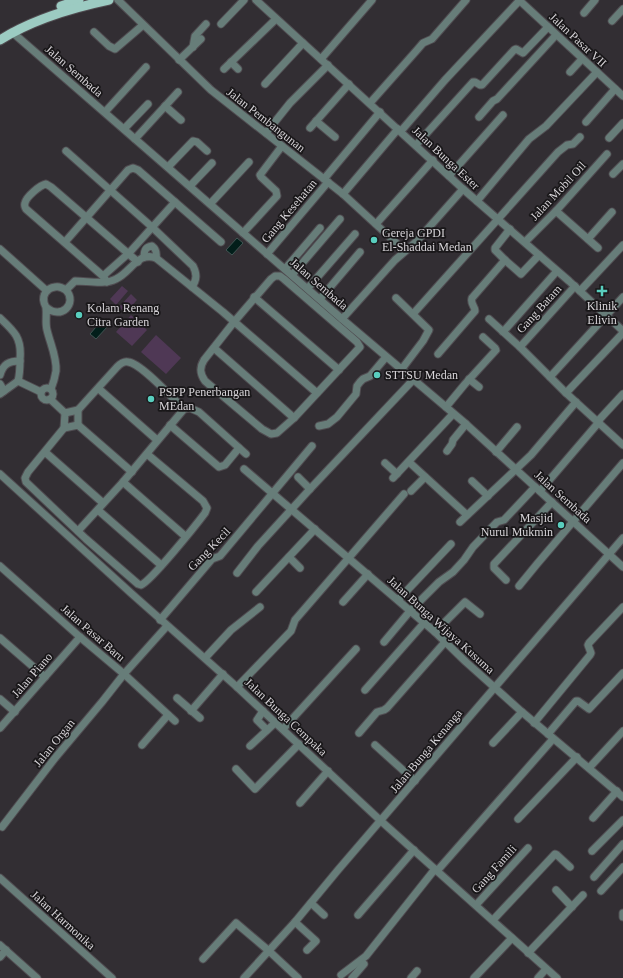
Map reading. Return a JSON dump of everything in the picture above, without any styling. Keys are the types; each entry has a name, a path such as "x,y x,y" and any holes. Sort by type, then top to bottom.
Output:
{"main road":[{"path":"0,33 40,13 79,0"},
{"path":"0,40 12,32 62,11 109,0"}],"street":[{"name":"Jalan Pembangunan","path":"118,0 178,60 229,106 266,133 343,194 405,251"},
{"path":"221,24 244,0"},
{"name":"Jalan Bunga Ester","path":"256,0 463,189 540,255 623,332"},
{"path":"321,59 372,0"},
{"path":"370,103 416,50 424,43 432,39 466,0"},
{"path":"343,194 519,0"},
{"name":"Jalan Pasar VII","path":"519,0 623,96"},
{"path":"584,13 595,0"},
{"path":"612,21 623,9"},
{"path":"224,69 276,19"},
{"path":"193,47 196,36 206,24"},
{"path":"94,32 109,46 115,49 143,25"},
{"path":"416,145 473,82 482,85 514,50 523,53 548,27"},
{"name":"Jalan Sembada","path":"12,32 401,370 466,424 623,567"},
{"path":"479,117 556,35"},
{"path":"178,60 201,39"},
{"path":"265,84 303,43"},
{"path":"570,72 582,59"},
{"path":"231,62 238,69"},
{"path":"266,133 290,103 328,65"},
{"path":"104,112 146,67"},
{"path":"477,201 529,139 541,131 597,72"},
{"path":"310,128 349,84"},
{"path":"586,122 615,89"},
{"path":"135,139 178,92"},
{"path":"124,129 148,104"},
{"path":"165,106 181,120"},
{"name":"Gang Kesehatan","path":"268,254 380,112"},
{"path":"449,176 503,116"},
{"path":"316,121 335,137"},
{"path":"609,138 623,123"},
{"path":"413,314 558,152 568,145 573,144 580,137"},
{"path":"168,168 193,141 197,142 208,151"},
{"path":"243,233 277,196 277,192 260,177 260,175 282,146"},
{"path":"66,151 152,227 193,266 196,273 196,282 192,287"},
{"name":"Jalan Mobil Oil","path":"525,242 556,212 607,154"},
{"path":"376,224 433,160"},
{"path":"210,204 249,162"},
{"path":"190,186 212,163"},
{"path":"613,174 623,164"},
{"path":"65,242 128,170 133,168 138,170 221,242"},
{"path":"105,279 65,242 28,211 25,206 27,200 39,186 46,184 129,253 141,259"},
{"path":"342,319 395,260 420,237 463,189"},
{"path":"105,279 175,202"},
{"path":"556,212 598,248"},
{"path":"588,239 612,212"},
{"path":"292,275 340,219"},
{"path":"285,269 320,228"},
{"path":"510,229 494,248 521,274 540,255"},
{"path":"308,288 355,234"},
{"name":"Gang Batam","path":"520,347 623,245"},
{"path":"0,249 47,290"},
{"path":"320,299 360,252"},
{"path":"66,290 75,281 117,279 141,259 152,256 192,287 317,393"},
{"path":"438,354 475,311 472,304 472,298 506,260"},
{"path":"503,332 557,271"},
{"path":"278,276 284,279 359,344 360,347 294,418 274,434 268,433 205,381 202,377 200,368 204,360 254,297 273,277 278,276"},
{"path":"46,308 55,313 65,310 70,300 66,290 59,287 50,288 47,290 43,299 46,308 47,329 54,352 56,371 51,389 53,393 50,399"},
{"path":"254,297 339,370"},
{"path":"550,377 623,297"},
{"path":"396,298 428,328 428,332 423,341 401,370"},
{"path":"0,318 13,330 21,350 18,381 2,392 0,384"},
{"path":"489,319 623,445"},
{"path":"566,393 623,332"},
{"path":"446,407 496,350 483,337"},
{"path":"214,348 294,418"},
{"path":"319,426 328,424 336,417 356,394 360,382 370,376 386,357"},
{"path":"0,376 5,366 11,361 20,361"},
{"path":"65,413 78,410 117,367 124,362 128,362 143,370 184,409"},
{"path":"469,379 479,387"},
{"path":"237,573 258,546 413,380"},
{"path":"18,381 41,392 43,398 50,399 65,413"},
{"path":"41,392 44,389 51,389"},
{"path":"98,389 157,440"},
{"path":"384,642 410,611 439,582 453,572 498,521 504,520 538,489 623,394"},
{"path":"460,522 531,455 576,402"},
{"path":"78,531 124,482 184,409 190,408 199,412 246,454"},
{"path":"78,410 78,426"},
{"path":"65,413 64,428 28,472 25,478 26,482 138,585 145,583 161,565 205,513 206,505 147,454"},
{"path":"385,463 395,476 453,414"},
{"path":"447,451 453,440 466,424"},
{"path":"170,425 219,467 225,465 239,448"},
{"path":"64,428 78,426 132,472"},
{"path":"496,452 517,427"},
{"name":"Gang Kecil","path":"160,620 212,559 220,556 312,446"},
{"path":"45,452 104,504"},
{"path":"409,462 467,515"},
{"path":"519,586 623,463"},
{"name":"Jalan Bunga Wijaya Kusuma","path":"244,469 435,632 522,712 623,797"},
{"name":"Jalan Bunga Cempaka","path":"0,474 160,620 283,728 381,821 557,978"},
{"path":"411,491 425,477"},
{"path":"298,478 310,489"},
{"path":"472,481 488,496"},
{"path":"124,482 185,536"},
{"path":"237,687 291,631 295,620 404,494"},
{"path":"506,580 494,568 494,564 552,502"},
{"path":"98,510 161,565"},
{"path":"256,592 315,529"},
{"name":"Jalan Bunga Kenanga","path":"244,978 295,922 623,538"},
{"path":"398,600 452,544"},
{"path":"289,557 300,568"},
{"name":"Jalan Pasar Baru","path":"0,566 124,674 167,626"},
{"path":"343,602 368,574"},
{"path":"435,632 465,602 480,614"},
{"path":"205,658 231,630 260,607"},
{"path":"534,722 590,655 589,643 623,607"},
{"path":"365,690 424,623"},
{"name":"Jalan Piano","path":"0,728 80,637"},
{"path":"0,638 45,677"},
{"path":"359,733 377,712 387,708 445,642"},
{"path":"283,728 356,649"},
{"path":"341,975 366,956 436,870 551,737 576,701 589,709 623,673"},
{"path":"124,674 175,721"},
{"name":"Jalan Organ","path":"2,827 55,758 124,674"},
{"path":"191,711 222,674"},
{"path":"177,698 200,718"},
{"path":"0,699 15,712"},
{"path":"263,711 257,720 267,730"},
{"path":"493,744 522,712"},
{"path":"142,745 168,715"},
{"path":"250,746 276,722"},
{"path":"589,768 623,731"},
{"path":"236,769 255,789 299,744"},
{"path":"375,745 415,781"},
{"path":"518,819 577,757"},
{"path":"300,803 328,771"},
{"path":"593,818 617,792"},
{"path":"592,851 623,820"},
{"path":"594,876 623,844"},
{"name":"Gang Famili","path":"476,905 528,848"},
{"path":"358,915 414,850"},
{"path":"493,920 555,854 570,867"},
{"path":"601,891 623,867"},
{"name":"Jalan Harmonika","path":"0,878 112,978"},
{"path":"556,890 572,907"},
{"path":"528,952 583,895"},
{"path":"311,903 324,915"},
{"path":"295,922 316,941 307,950"},
{"path":"203,959 236,923 298,978"},
{"path":"474,978 512,938"},
{"path":"0,945 33,977"},
{"path":"0,957 6,950"},
{"path":"352,978 364,964"},
{"path":"538,978 546,969"},
{"path":"411,978 417,971"}],"shaded area":[{"path":"237,238 243,243 232,255 226,250"},
{"path":"122,286 128,291 116,305 110,299"},
{"path":"131,294 137,300 125,313 119,307"},
{"path":"131,315 147,330 132,346 116,332"},
{"path":"102,320 108,326 96,339 90,334"},
{"path":"156,335 181,358 166,374 141,352"}],"place":[{"name":"Gereja GPDI El-Shaddai Medan","path":"374,240"},
{"name":"Klinik Elivin","path":"602,291"},
{"name":"Kolam Renang Citra Garden","path":"79,315"},
{"name":"STTSU Medan","path":"377,375"},
{"name":"PSPP Penerbangan MEdan","path":"151,399"},
{"name":"Masjid Nurul Mukmin","path":"561,525"}]}
